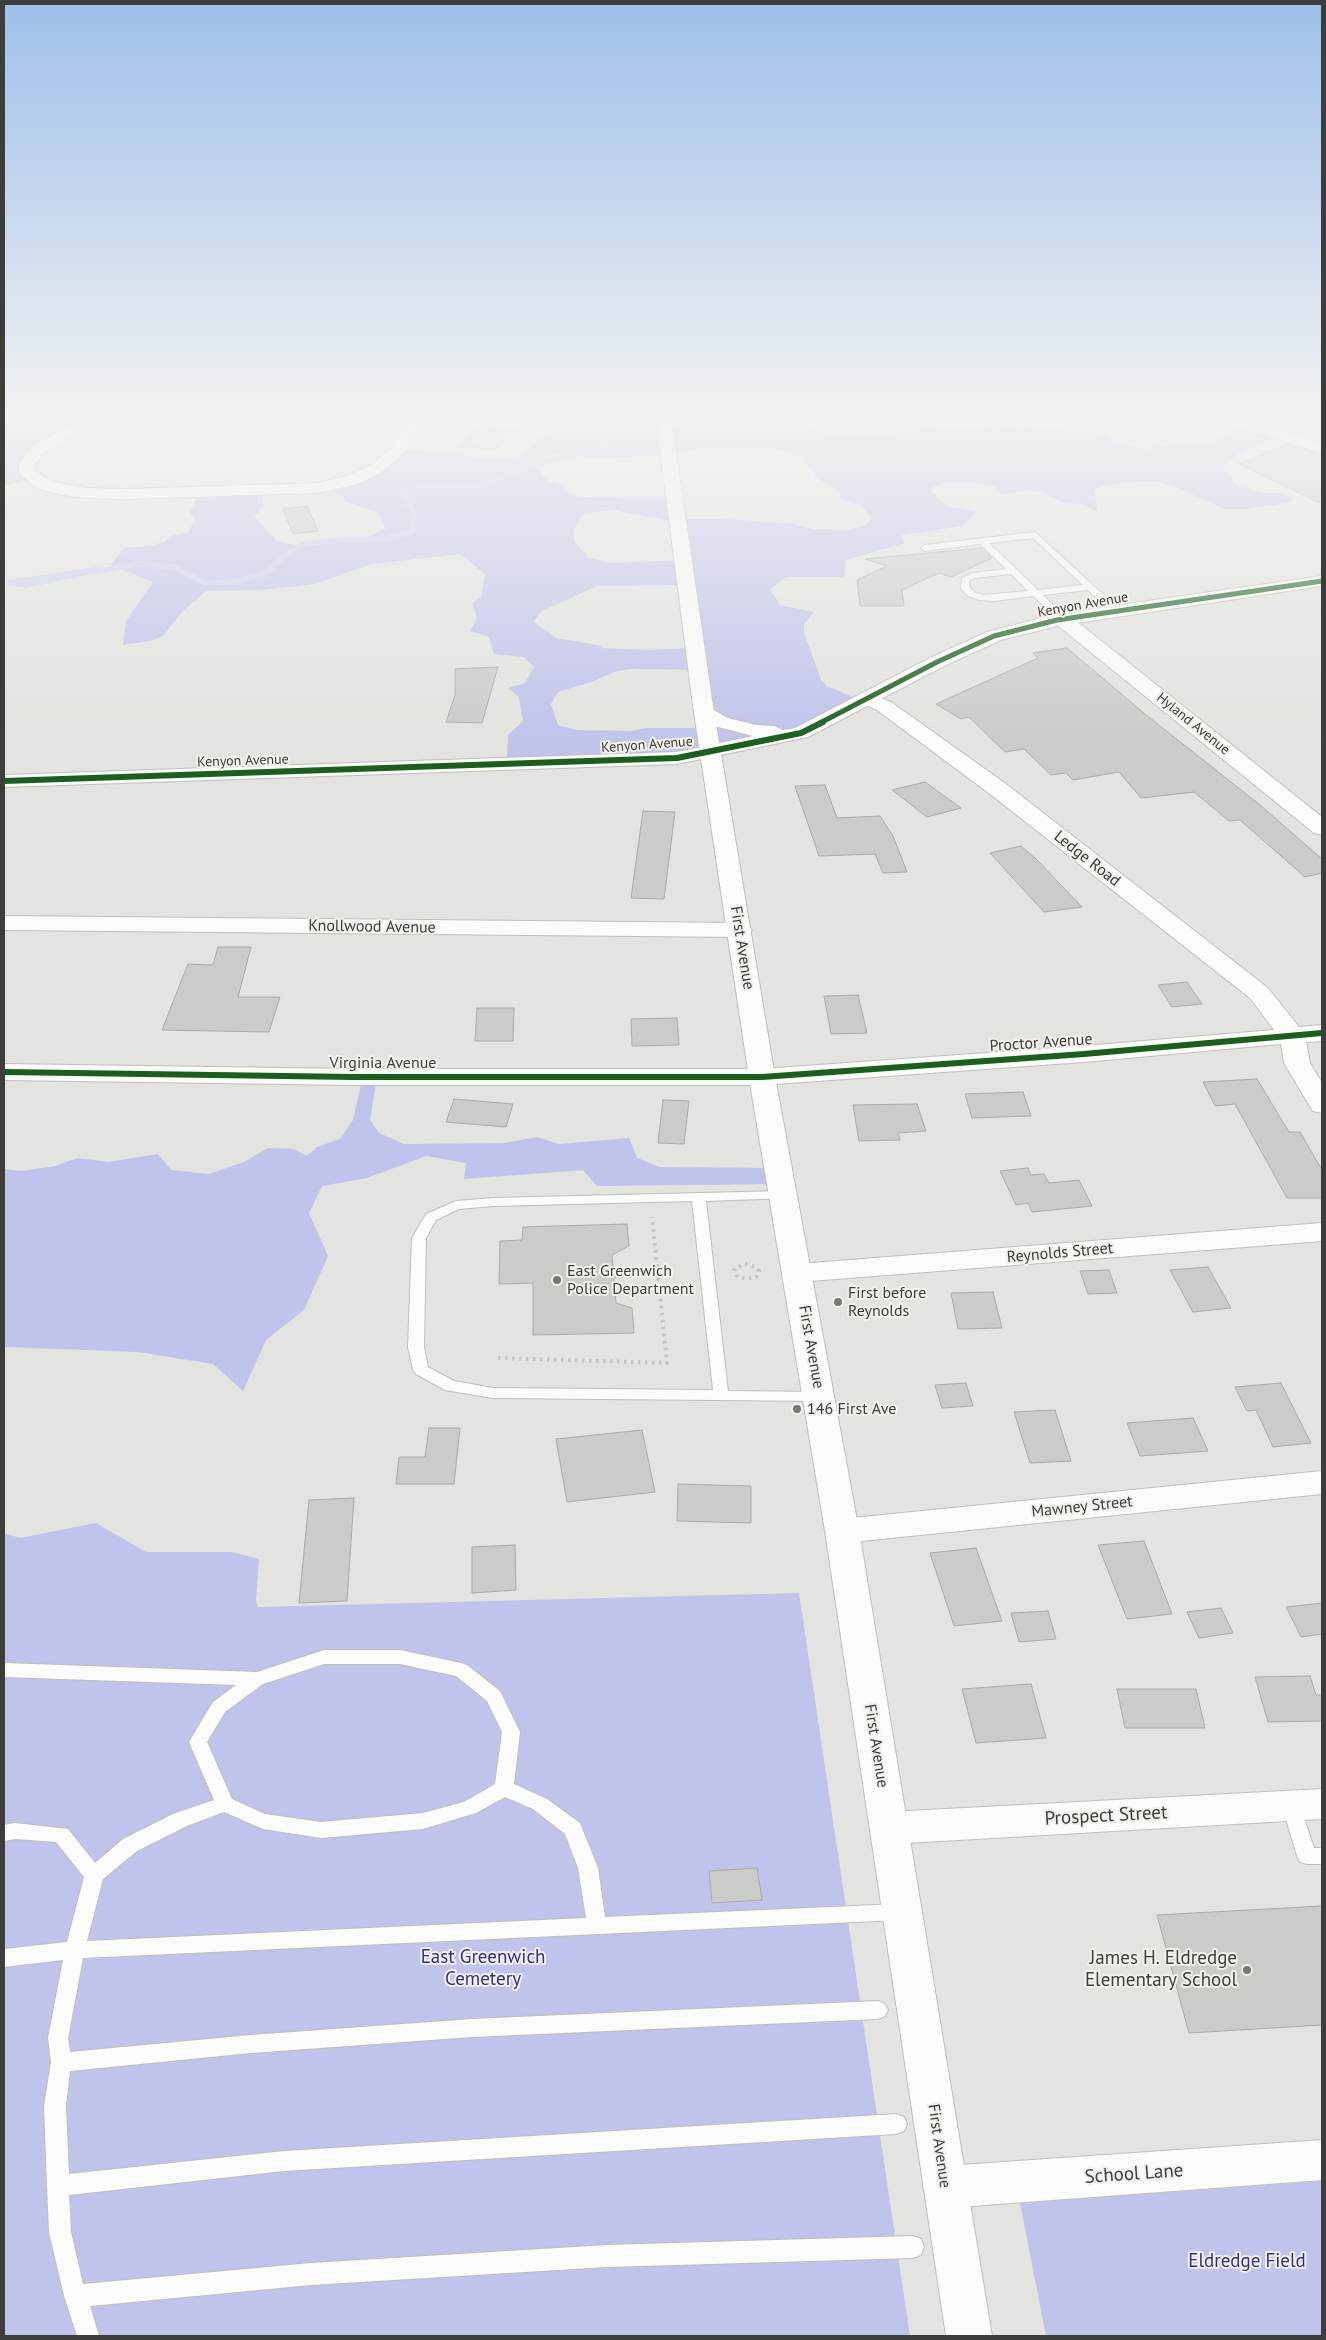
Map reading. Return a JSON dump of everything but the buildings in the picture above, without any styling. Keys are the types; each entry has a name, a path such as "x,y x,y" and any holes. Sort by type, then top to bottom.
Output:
{"street":[{"name":"First Avenue","path":"679,526 705,713 762,1077 820,1397 969,2336"},
{"name":"Kenyon Avenue","path":"4,781 677,758 801,733 937,662 994,636 1063,620 1322,581"},
{"name":"Hyland Avenue","path":"1063,620 1322,828"},
{"name":"Ledge Road","path":"866,698 884,706 998,789 1259,993 1293,1037"},
{"name":"Kenyon Avenue","path":"705,713 722,722 756,731 801,733"},
{"name":"Knollwood Avenue","path":"4,923 740,930"},
{"name":"Proctor Avenue","path":"762,1077 1293,1037 1322,1033"},
{"path":"1293,1037 1297,1063 1322,1104"},
{"name":"Virginia Avenue","path":"4,1072 353,1077 762,1077"},
{"name":"Reynolds Street","path":"798,1273 1322,1232"},
{"name":"Mawney Street","path":"842,1531 1322,1482"},
{"name":"Prospect Street","path":"889,1828 1306,1805"},
{"name":"School Lane","path":"945,2187 1322,2160"}],"lane":[{"path":"925,548 1035,536 1117,612"},
{"path":"982,541 1063,620"},
{"path":"1013,571 972,576 964,580 964,587 971,594 982,598 1090,587"},
{"path":"784,1195 493,1202 456,1205 431,1217 419,1238 416,1347 421,1370 450,1386 493,1393 820,1397"},
{"path":"699,1198 721,1396"},
{"path":"4,1670 257,1678 324,1657 400,1657 461,1670 494,1696 512,1732 504,1788"},
{"path":"257,1678 219,1707 198,1742 225,1804 263,1821 321,1830 423,1821 469,1808 504,1788"},
{"path":"504,1788 540,1804 573,1829 588,1868 597,1926"},
{"path":"88,2336 75,2296 60,2232 55,2106 61,2062 58,2038 75,1950 94,1875 130,1845 180,1820 225,1804"},
{"path":"1306,1805 1307,1856 1322,1856"},
{"path":"4,1833 15,1831 61,1835 94,1875"},
{"path":"4,1958 75,1950 902,1912"},
{"path":"61,2062 251,2044 472,2028 878,2010"},
{"path":"58,2186 284,2161 896,2124"},
{"path":"75,2296 310,2274 607,2256 914,2247"}],"path":[{"path":"498,1358 667,1363 652,1211"},
{"path":"745,1264 751,1264 758,1271 756,1277 747,1280 738,1277 734,1272 739,1265 745,1264"},
{"path":"614,1276 658,1275"}],"green space":[{"path":"191,526 263,526 277,541 299,546 371,536 385,528 384,526 576,526 573,531 574,541 589,558 611,563 681,560 677,526 802,526 813,529 847,530 862,526 962,526 902,535 904,543 846,560 844,577 786,577 770,589 780,605 814,612 804,624 804,632 821,680 827,686 860,700 790,732 706,752 507,762 508,735 523,721 519,697 508,688 525,683 534,667 524,657 494,654 489,637 470,631 477,618 472,603 481,597 485,574 460,554 371,564 315,584 262,590 206,591 181,613 163,636 150,641 123,645 126,621 153,582 111,565 124,548 150,546 164,542 170,536 188,532","holes":["685,585 689,648 649,650 602,648 598,645 556,638 534,622 540,612 597,586","633,669 697,670 704,728 645,728 632,731 576,730 558,725 551,704 558,692 591,682 617,671"]},
{"path":"363,1076 377,1076 370,1120 379,1133 404,1144 504,1143 537,1137 559,1144 629,1138 637,1158 660,1167 778,1168 781,1184 597,1186 583,1170 464,1179 466,1163 426,1156 367,1178 322,1186 309,1213 328,1256 304,1310 266,1340 243,1391 213,1364 138,1352 4,1347 4,1169 21,1171 55,1166 78,1158 108,1162 158,1154 171,1170 209,1174 244,1162 268,1148 294,1149 307,1156 317,1147 340,1139 353,1120"},
{"name":"East Greenwich Cemetery","path":"96,1523 146,1552 231,1552 259,1559 256,1601 258,1607 799,1593 910,2336 4,2336 4,1533 20,1538"},
{"name":"Eldredge Field","path":"1322,2181 1322,2336 1046,2336 1020,2203"}],"shaded area":[{"path":"96,567 105,571 26,588 7,585 8,580"}],"waterway":[{"path":"95,572 136,564 174,567 205,583 237,581 265,574 283,557 303,544 338,540 384,539 412,532 412,526"}],"cycle path":[{"path":"4,781 677,758 801,733 937,662 994,636 1057,620 1322,581"},
{"path":"4,1072 353,1077 762,1077 1084,1054 1322,1033"}],"place":[{"name":"East Greenwich Police Department","path":"557,1280"},
{"name":"First before Reynolds","path":"838,1302"},
{"name":"146 First Ave","path":"797,1409"},
{"name":"James H. Eldredge Elementary School","path":"1247,1970"}]}
